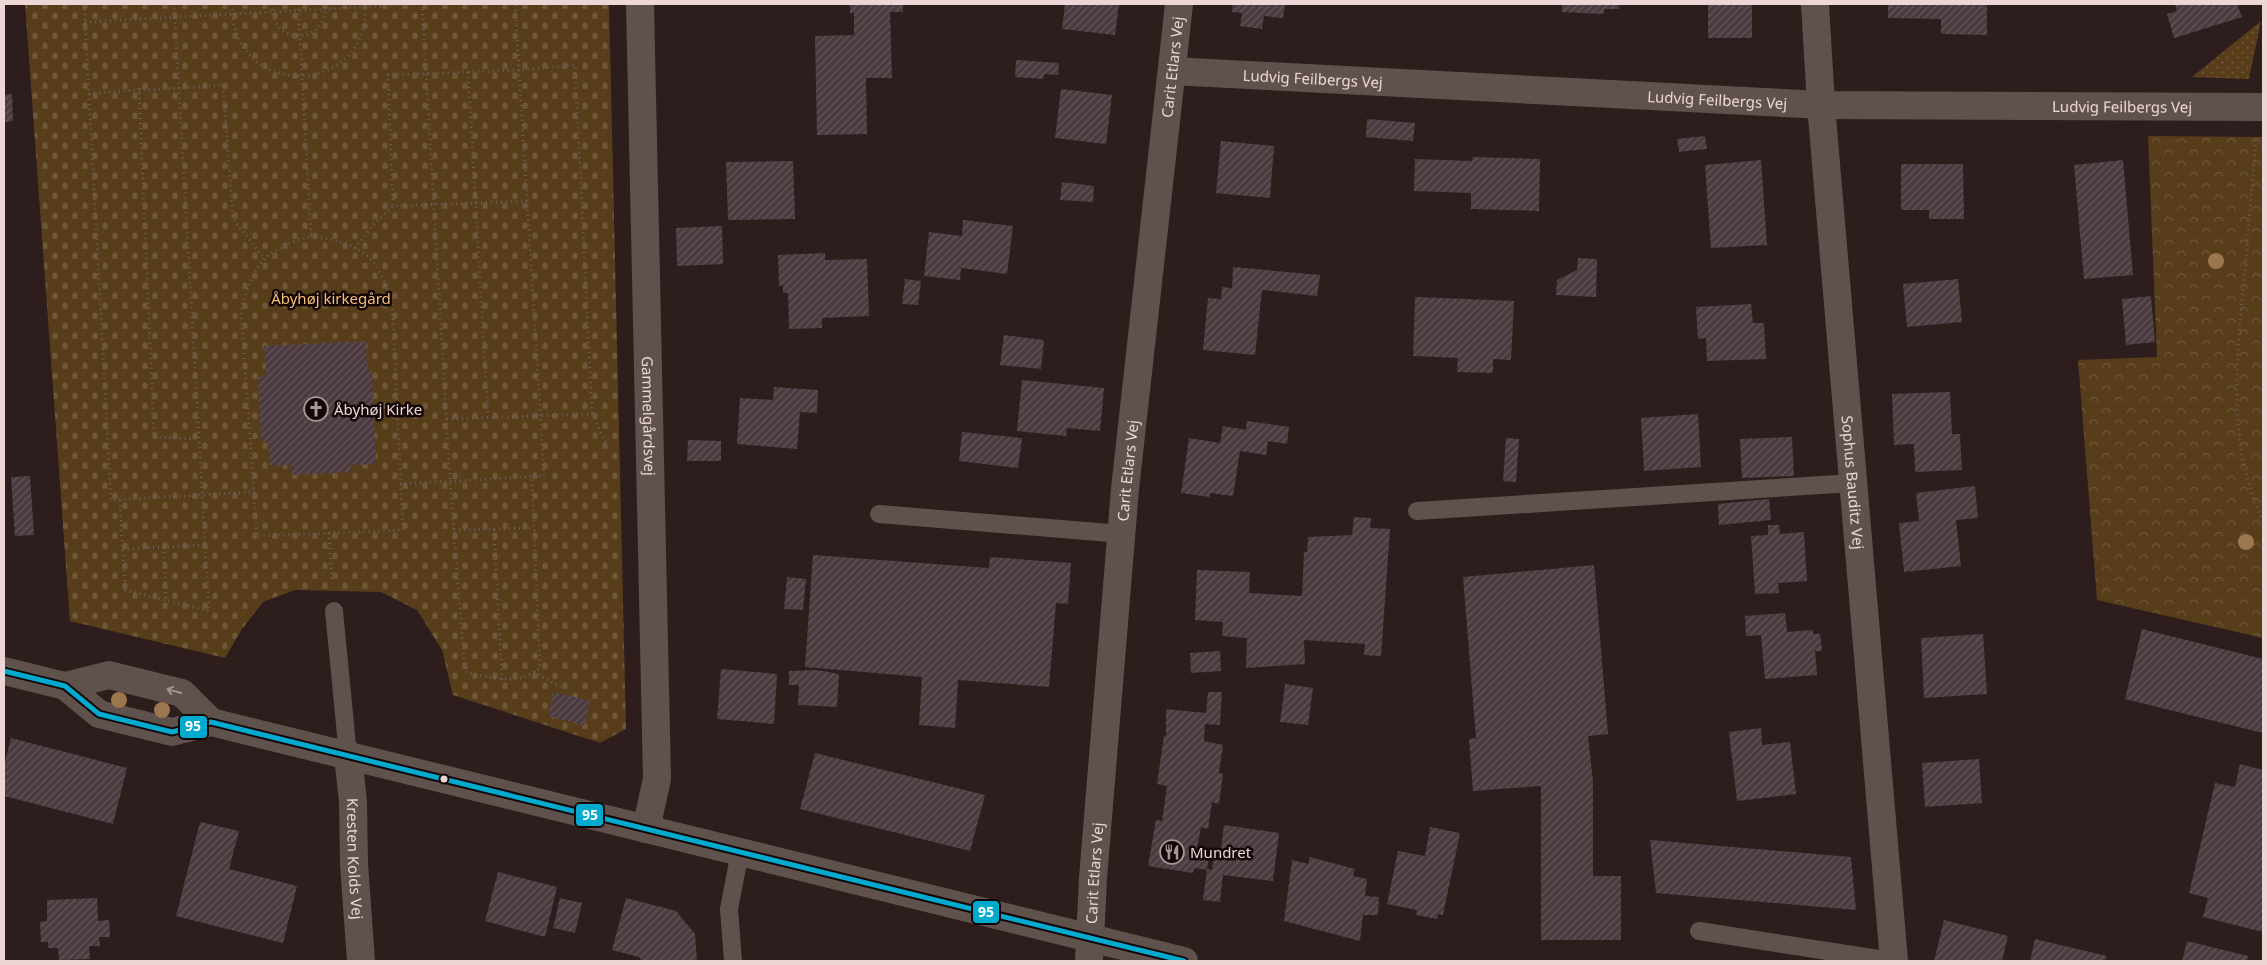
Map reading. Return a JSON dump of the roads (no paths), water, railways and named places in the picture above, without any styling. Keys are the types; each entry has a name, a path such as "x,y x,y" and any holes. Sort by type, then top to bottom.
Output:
{"street":[{"name":"Gammelgårdsvej","path":"640,4 657,778 646,829"},
{"name":"Carit Etlars Vej","path":"1090,950 1093,878 1122,534 1179,4"},
{"name":"Sophus Bauditz Vej","path":"1815,4 1892,961"},
{"name":"Ludvig Feilbergs Vej","path":"1172,71 1822,104 2261,107"},
{"path":"4,671 65,686 99,714 172,732 211,722 740,852 1090,950 1184,961"},
{"path":"65,686 109,675 182,693 211,722"},
{"name":"Kresten Kolds Vej","path":"348,755 353,802 354,864 361,961"}],"lane":[{"path":"1417,511 1853,483"},
{"path":"879,514 1122,534"},
{"path":"334,611 348,755"},
{"path":"733,961 729,908 740,852"},
{"path":"1699,931 1892,961"}],"place":[{"name":"Åbyhøj Kirke","path":"316,409"},
{"name":"Mundret","path":"1172,852"}],"park label":[{"name":"Åbyhøj kirkegård","path":"331,298"}]}
